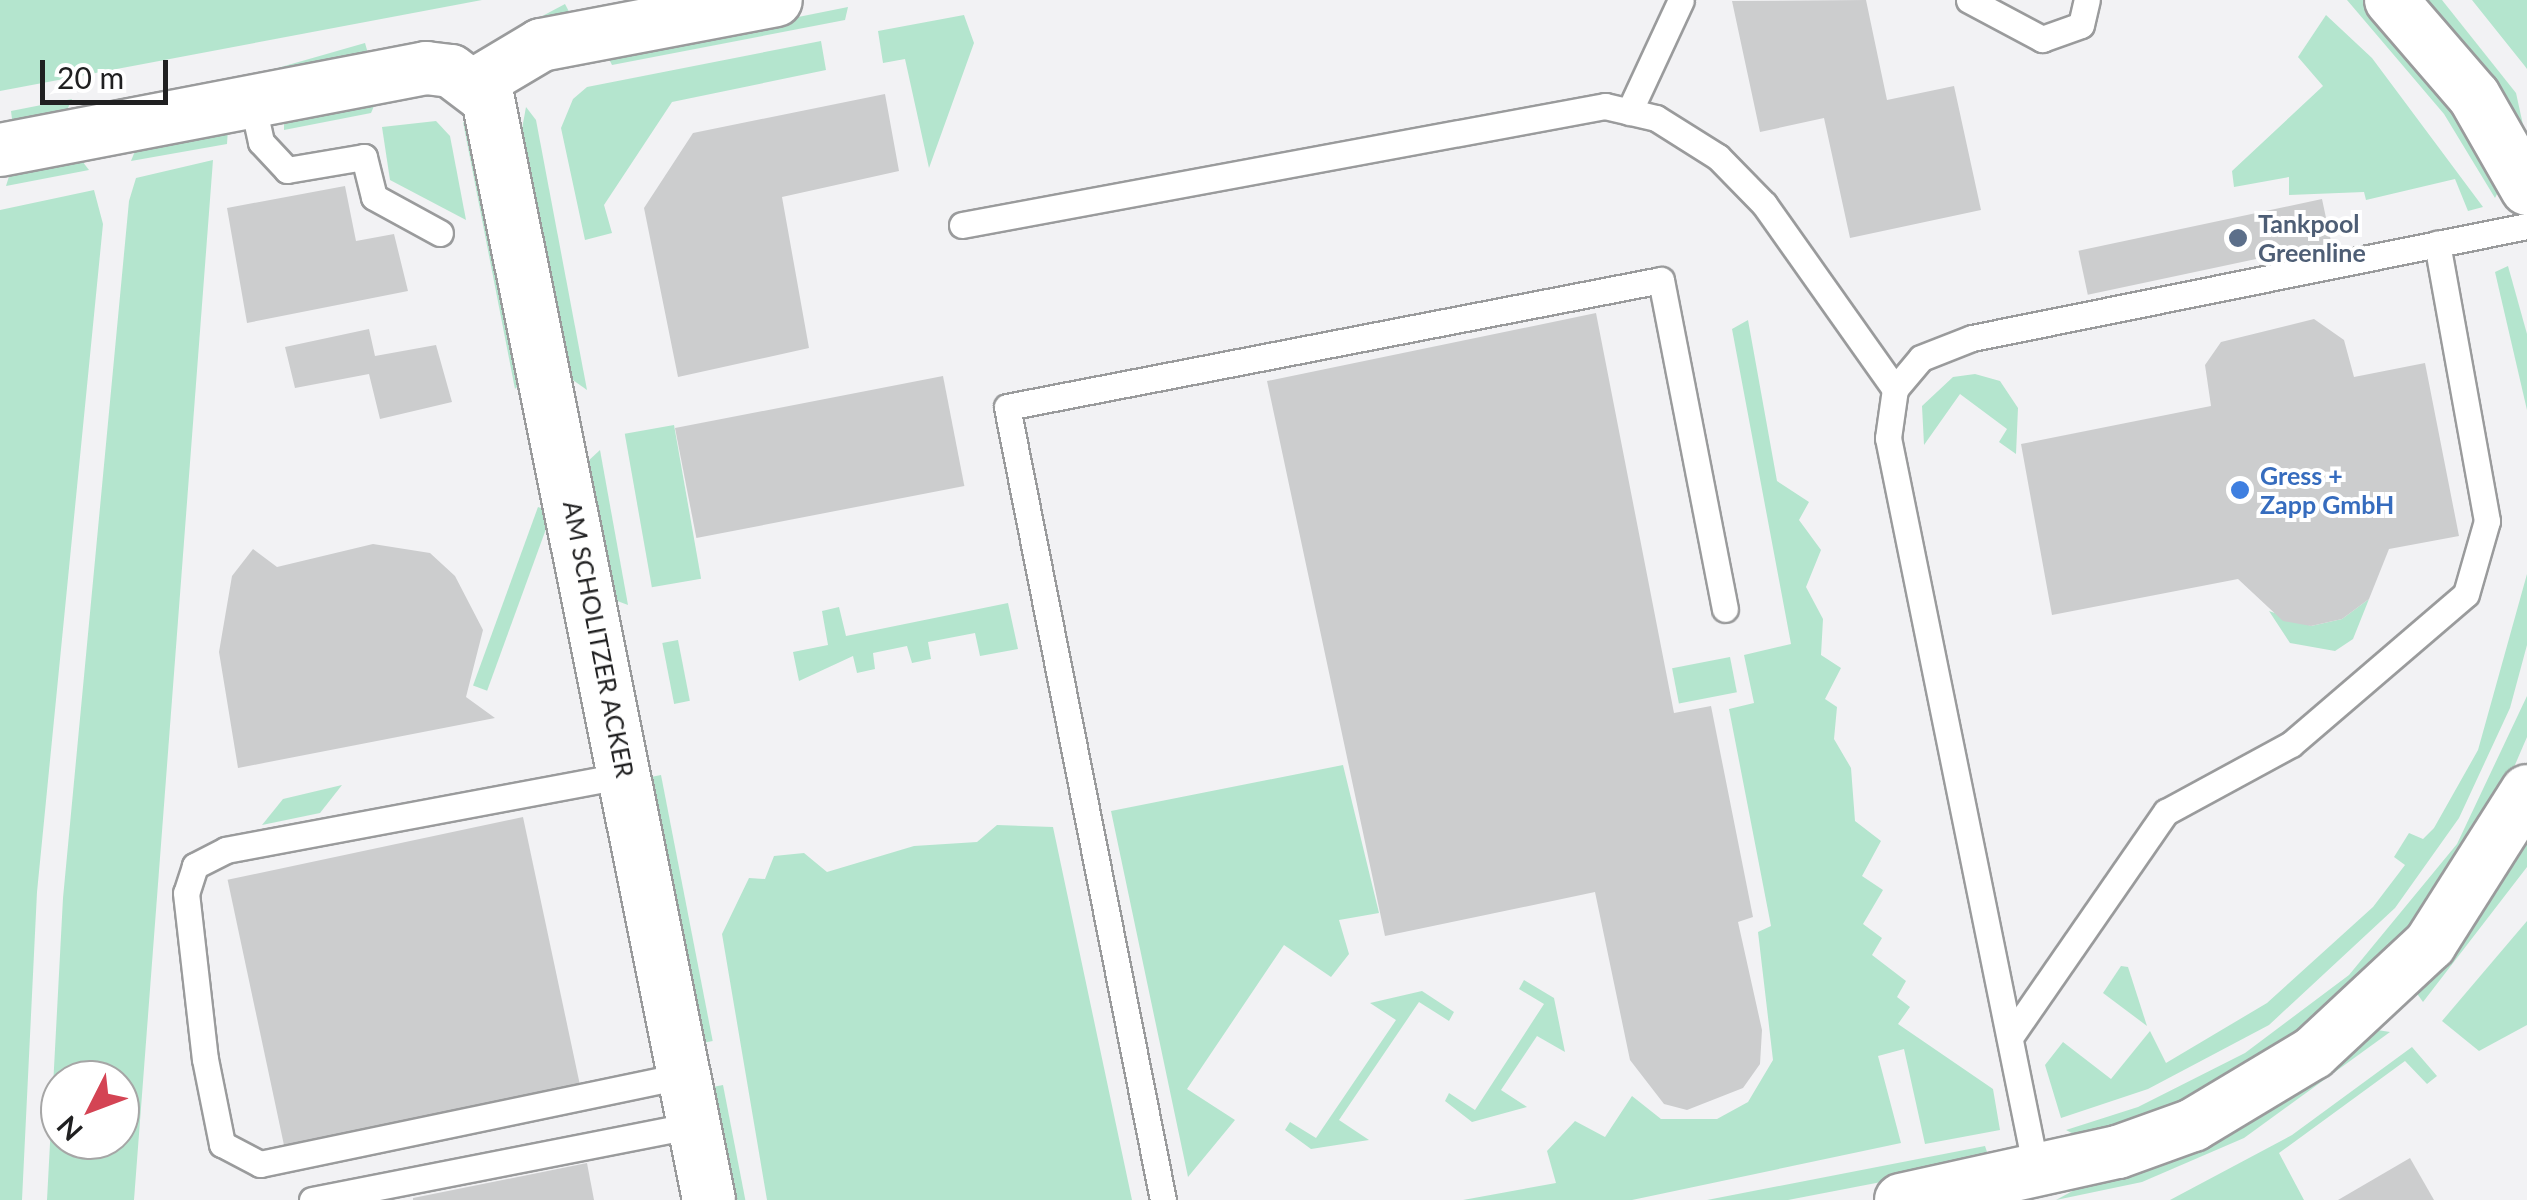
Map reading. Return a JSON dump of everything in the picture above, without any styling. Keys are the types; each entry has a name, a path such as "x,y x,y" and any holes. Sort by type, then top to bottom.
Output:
{"street":[{"path":"0,150 426,68 474,84 541,45 776,0"},
{"path":"2391,0 2474,96 2527,189"},
{"name":"AM SCHOLITZER ACKER","path":"474,84 500,137 709,1200"},
{"path":"1902,1200 2020,1185 2193,1125 2313,1053 2430,944 2527,790"}],"lane":[{"path":"1629,112 1681,0"},
{"path":"1969,0 2042,39 2080,25 2087,0"},
{"path":"252,101 261,142 287,170 364,157 374,197 440,233"},
{"path":"962,225 1605,106 1629,112 1718,157 1753,192 1895,388"},
{"path":"2020,1185 2010,1037 1888,438 1895,388 1922,358 1972,338 2527,226"},
{"path":"2010,1037 2166,812 2292,744 2466,594 2488,520 2437,243"},
{"path":"1163,1200 1008,407 1661,280 1725,609"},
{"path":"626,774 226,850 195,866 186,893 208,1076 222,1144 260,1164 685,1075"},
{"path":"312,1200 694,1126"}],"green space":[{"path":"0,0 482,0 0,91"},
{"path":"2347,0 2364,0 2416,54 2501,186 2495,198 2444,114"},
{"path":"2421,0 2442,0 2516,93 2527,143"},
{"path":"2472,0 2527,0 2527,69 2524,65"},
{"path":"565,4 572,17 422,97 415,84"},
{"path":"848,7 845,20 612,65 607,55"},
{"path":"964,15 974,43 929,168 905,59 883,63 878,31"},
{"path":"2326,15 2372,58 2483,207 2468,211 2455,179 2366,200 2364,192 2289,195 2289,177 2234,187 2232,171 2323,86 2298,57"},
{"path":"821,41 826,70 672,102 604,205 612,233 585,240 561,128 573,99 587,87"},
{"path":"365,43 369,57 122,128 118,114"},
{"path":"72,99 64,117 24,126 12,119 11,111"},
{"path":"377,99 371,113 284,130 284,118"},
{"path":"526,107 536,120 587,390 570,378 522,129"},
{"path":"436,121 450,136 466,220 390,180 382,127"},
{"path":"463,122 476,129 527,376 515,389"},
{"path":"228,129 227,144 131,161 137,146"},
{"path":"79,157 89,170 6,186 11,170"},
{"path":"213,160 140,1121 140,1060 54,1060 63,898 129,201 136,178"},
{"path":"94,190 103,224 37,892 22,1200 0,1200 0,210"},
{"path":"2508,266 2527,334 2527,410 2495,272"},
{"path":"1748,320 1777,481 1809,502 1799,520 1821,550 1806,587 1823,619 1821,655 1841,668 1825,699 1837,707 1834,739 1851,768 1855,821 1881,841 1862,876 1883,890 1863,924 1882,938 1872,955 1906,981 1897,997 1910,1007 1898,1024 1993,1089 2000,1130 1925,1144 1904,1049 1878,1056 1901,1143 1632,1200 1463,1200 1556,1183 1547,1151 1575,1121 1605,1137 1632,1096 1661,1119 1717,1119 1748,1102 1773,1060 1758,932 1771,926 1729,709 1754,703 1744,655 1791,644 1732,329"},
{"path":"1975,374 2000,381 2018,408 2016,454 1999,442 2007,429 1960,394 1924,445 1922,406 1953,377"},
{"path":"674,425 701,579 652,587 625,434"},
{"path":"600,450 628,605 612,599 586,463"},
{"path":"538,507 552,512 487,691 473,686"},
{"path":"2527,574 2527,645 2510,708 2459,818 2395,908 2269,1025 2148,1089 2061,1118 2045,1065 2063,1042 2111,1079 2150,1031 2166,1063 2267,1003 2373,907 2405,865 2394,857 2409,833 2423,839 2434,828 2478,750"},
{"path":"2369,599 2353,639 2335,651 2290,643 2269,611 2311,626 2342,619"},
{"path":"1008,603 1018,649 980,656 975,633 928,642 931,659 912,663 907,646 873,653 875,669 857,673 853,656 799,681 793,652 828,645 822,611 839,607 846,636"},
{"path":"678,640 690,701 674,704 662,643"},
{"path":"1730,657 1737,692 1679,704 1672,668"},
{"path":"2527,696 2527,737 2505,788 2438,899 2312,1025 2205,1094 2083,1139 2066,1130 2138,1107 2245,1053 2349,975 2457,844"},
{"path":"1343,765 1379,913 1339,920 1349,954 1331,977 1284,945 1187,1089 1235,1120 1188,1177 1111,811"},
{"path":"661,775 713,1041 695,1044 643,778"},
{"path":"342,785 320,813 262,825 283,799"},
{"path":"997,825 1053,827 1132,1200 767,1200 722,934 749,878 765,879 774,856 804,853 827,872 914,846 977,842"},
{"path":"2527,840 2527,867 2423,1002 2413,988 2449,954"},
{"path":"2527,921 2527,1025 2479,1051 2442,1021"},
{"path":"2121,966 2128,967 2147,1026 2103,993"},
{"path":"1524,980 1554,998 1565,1052 1537,1036 1501,1090 1527,1107 1472,1122 1445,1101 1449,1093 1475,1110 1544,1004 1519,989"},
{"path":"1422,991 1454,1012 1449,1021 1419,1002 1339,1120 1369,1140 1311,1149 1285,1130 1290,1122 1316,1138 1396,1020 1370,1003"},
{"path":"2371,1029 2390,1032 2244,1138 2142,1182 2056,1200"},
{"path":"2412,1047 2437,1076 2427,1084 2405,1061 2279,1153 2304,1200 2170,1200 2292,1135"},
{"path":"723,1085 745,1200 732,1200 710,1087"},
{"path":"1985,1146 1990,1161 1788,1200 1707,1200"},
{"path":"49,1160 137,1160 134,1200 47,1200"}],"building":[{"path":"1866,0 1887,100 1954,86 1981,210 1850,238 1824,118 1760,132 1732,1"},
{"path":"885,94 899,171 782,197 809,348 678,377 644,208 693,133"},
{"path":"345,186 356,241 394,234 408,291 247,323 227,208"},
{"path":"2322,199 2331,243 2088,295 2078,251"},
{"path":"1596,313 1674,713 1711,706 1753,917 1738,922 1762,1030 1760,1064 1743,1088 1687,1110 1664,1104 1630,1060 1595,892 1385,936 1267,381"},
{"name":"Gress + Zapp GmbH","path":"2314,319 2344,340 2354,377 2425,363 2459,536 2389,549 2369,599 2342,619 2311,626 2283,621 2238,579 2052,615 2021,444 2211,406 2205,365 2221,342"},
{"path":"369,329 375,356 436,345 452,402 380,419 369,374 295,388 285,347"},
{"path":"943,376 964,486 696,538 675,428"},
{"path":"373,544 430,553 455,576 483,630 466,697 495,718 238,768 219,652 232,576 253,549 277,567"},
{"path":"523,817 581,1088 285,1151 228,880"},
{"path":"2410,1158 2434,1200 2338,1200"},
{"path":"587,1163 594,1200 413,1200 413,1198"}],"place":[{"name":"Tankpool Greenline","path":"2238,238"},
{"name":"Gress + Zapp GmbH","path":"2240,490"}]}
